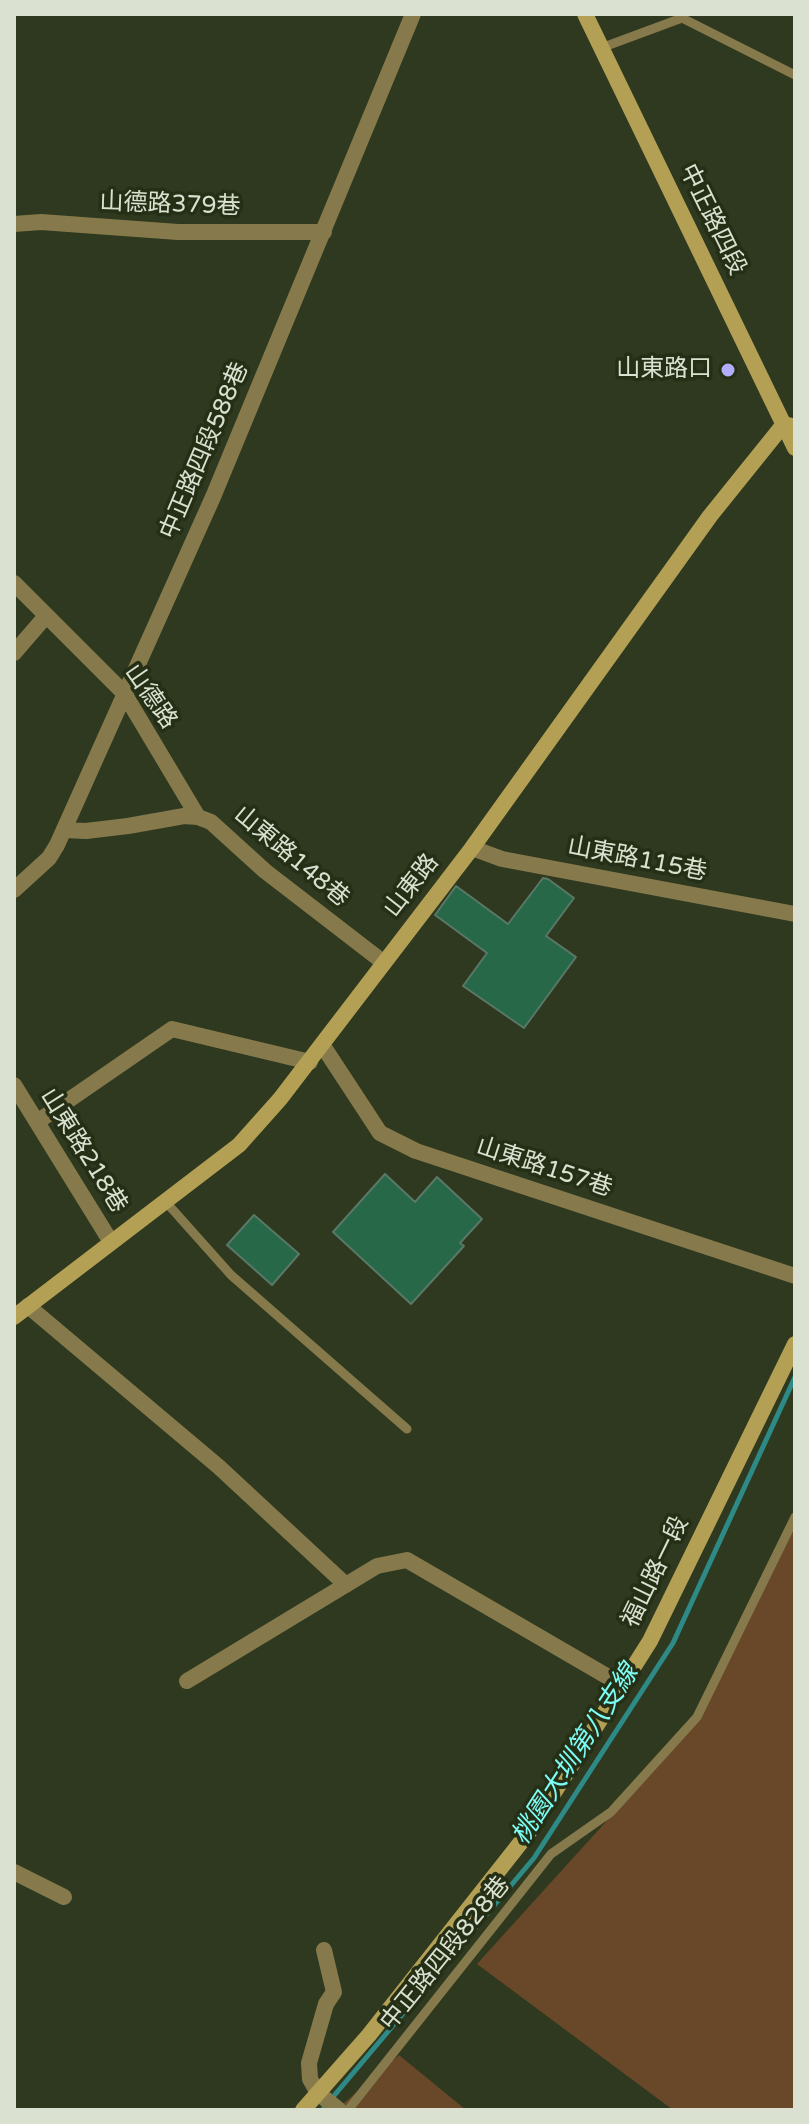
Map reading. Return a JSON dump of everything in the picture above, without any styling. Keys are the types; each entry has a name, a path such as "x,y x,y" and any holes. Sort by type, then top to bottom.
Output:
{"street":[{"name":"中正路四段588巷","path":"14,890 49,858 64,830 213,497 413,14"},
{"name":"中正路四段","path":"585,14 791,424 795,448"},
{"name":"山德路379巷","path":"14,224 41,222 178,232 324,232"},
{"name":"山東路","path":"14,1317 239,1145 323,1046 383,962 472,848 710,516 791,424"},
{"name":"山德路","path":"14,583 124,693 198,817"},
{"path":"14,653 46,616"},
{"name":"山東路148巷","path":"64,830 86,831 184,816 211,822 265,871 383,962"},
{"name":"山東路115巷","path":"472,848 502,859 795,914"},
{"path":"37,1122 172,1029 310,1062"},
{"name":"山東路157巷","path":"323,1046 380,1133 416,1151 795,1276"},
{"name":"山東路218巷","path":"14,1085 111,1242"},
{"path":"28,1306 219,1467 346,1585"},
{"name":"福山路一段","path":"303,2110 332,2104 369,2035 529,1832 650,1641 795,1344"},
{"path":"187,1681 377,1566 407,1560 622,1685"},
{"path":"14,1872 64,1897"},
{"path":"324,1950 334,1992 326,2004 309,2063 310,2079 332,2104"}],"lane":[{"path":"601,48 682,18 795,75"},
{"path":"165,1201 231,1275 407,1429"},
{"name":"中正路四段828巷","path":"332,2104 551,1854 611,1812 697,1717 795,1517"}],"shaded area":[{"path":"795,1513 795,2110 673,2110 477,1964 679,1741 703,1708"},
{"path":"399,2055 466,2110 336,2110"}],"building":[{"path":"543,878 574,898 546,936 576,957 524,1028 463,986 487,953 435,915 456,886 508,924"},
{"path":"385,1174 415,1202 437,1177 482,1219 460,1243 464,1246 411,1304 333,1232"},
{"path":"254,1215 299,1254 272,1285 227,1245"}],"waterway":[{"name":"桃園大圳第八支線","path":"322,2110 534,1858 673,1643 795,1377"}],"place":[{"name":"山東路口","path":"728,370"}]}
